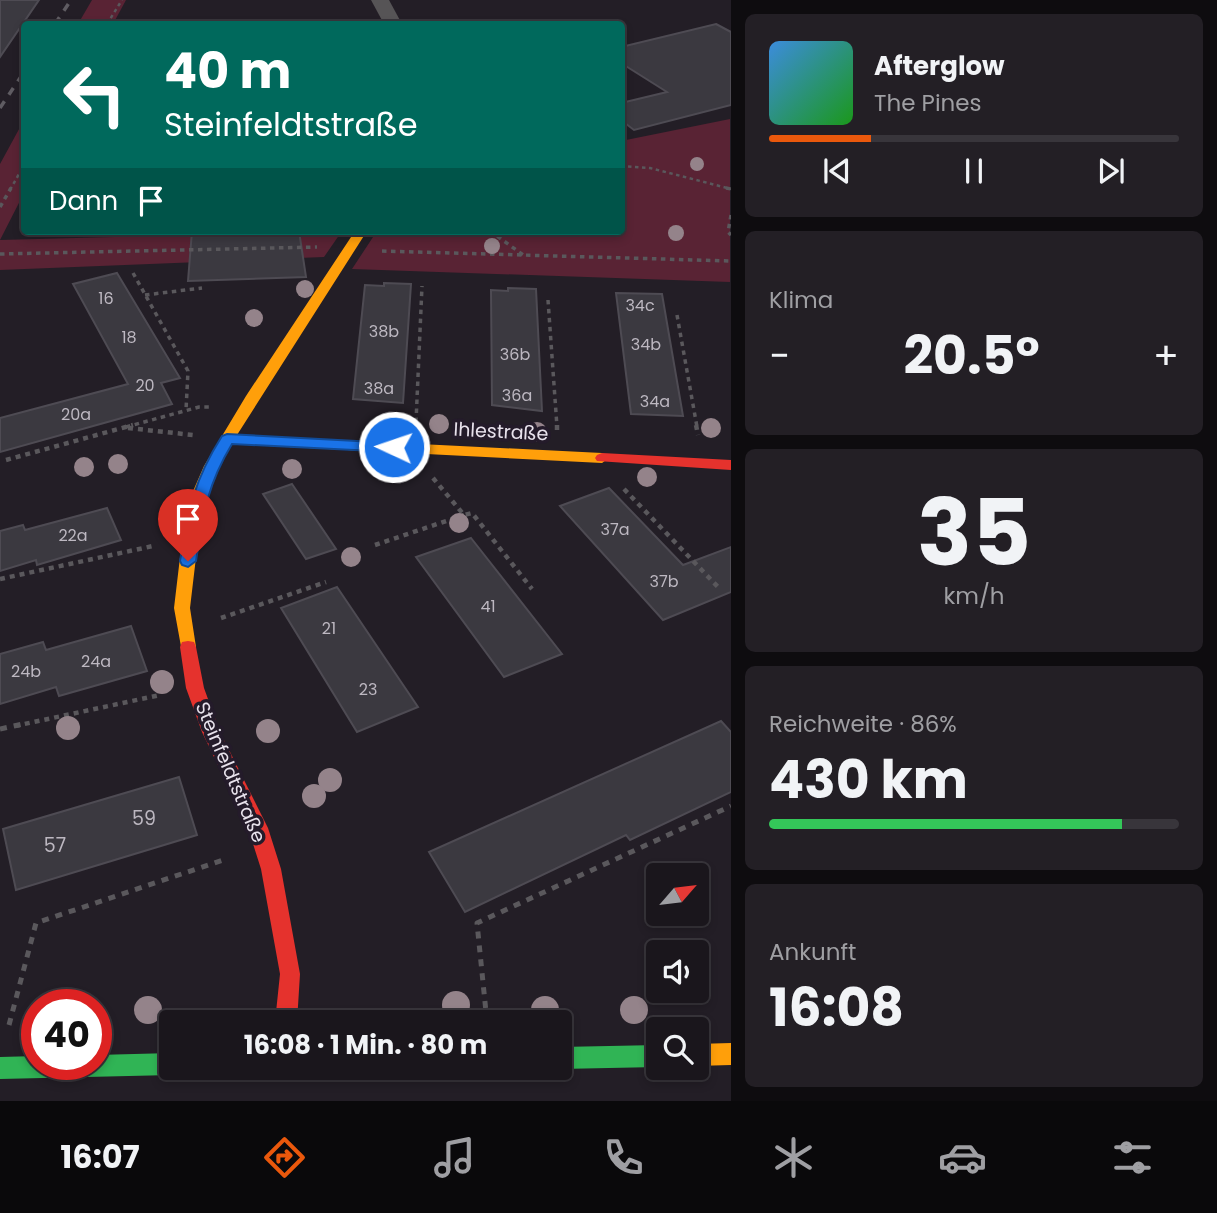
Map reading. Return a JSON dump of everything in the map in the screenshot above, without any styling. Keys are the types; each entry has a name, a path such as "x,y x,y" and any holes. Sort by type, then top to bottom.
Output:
{"street":[{"path":"380,0 391,21"},
{"name":"Steinfeldtstraße","path":"287,1010 290,974 271,870 264,847 211,732 195,688 182,608 190,538 198,498 211,466 359,235"},
{"name":"Ihlestraße","path":"227,439 730,465"},
{"path":"709,1055 730,1054"},
{"path":"572,1058 646,1056"},
{"path":"0,1068 159,1065"}],"path":[{"path":"109,21 122,0"},
{"path":"625,166 650,168 730,189"},
{"path":"0,207 21,170"},
{"path":"730,215 730,235"},
{"path":"496,235 526,257"},
{"path":"0,254 308,247 526,257 730,261"},
{"path":"133,273 188,371 186,410"},
{"path":"422,286 415,449 437,484 464,515"},
{"path":"145,295 202,288"},
{"path":"548,300 559,455"},
{"path":"677,315 702,464"},
{"path":"6,460 199,407 245,409"},
{"path":"124,427 227,439"},
{"path":"620,485 718,587"},
{"path":"375,545 472,513 532,589"},
{"path":"0,579 190,538"},
{"path":"186,631 326,582"},
{"path":"0,729 195,688"},
{"path":"486,1010 477,923 730,806"},
{"path":"6,1036 36,923 264,847"}],"shaded area":[{"path":"92,0 126,0 115,21 80,21"},
{"path":"730,119 730,282 352,269 374,235 625,235 625,140"},
{"path":"21,126 21,199 0,240 0,164"},
{"path":"190,235 339,235 324,257 0,270 0,240"}],"building":[{"path":"0,0 39,0 25,21 21,21 21,26 0,57"},
{"path":"716,24 731,32 731,105 634,130 625,123 625,102 667,92 625,66 625,46"},
{"path":"192,235 300,235 306,277 188,281"},
{"path":"117,273 180,378 161,383 172,404 0,452 0,418 128,384 73,284"},
{"path":"384,283 411,284 403,403 353,399 365,285 384,286"},
{"path":"508,288 536,289 542,411 492,405 491,290 508,291"},
{"path":"616,293 662,294 683,416 631,414"},
{"path":"292,484 336,549 306,559 263,494"},
{"path":"609,488 683,565 731,547 731,592 663,620 560,506"},
{"path":"107,508 121,540 37,565 36,560 0,571 0,531 23,525 25,530"},
{"path":"471,538 562,654 504,677 416,557"},
{"path":"337,587 418,707 357,732 281,608"},
{"path":"131,626 147,671 59,696 56,687 0,704 0,654 43,642 46,650"},
{"path":"721,721 731,732 731,792 630,840 626,835 465,912 429,852"},
{"path":"179,777 197,835 16,890 3,829"}],"railway":[{"path":"57,21 71,0"},
{"path":"0,108 21,76"}],"traffic: fast":[{"path":"572,1058 646,1056"},
{"path":"0,1068 159,1064"}],"traffic: slow":[{"path":"188,647 182,608 191,532 198,498 211,466 253,396 358,235"},
{"path":"227,439 602,458"},
{"path":"709,1055 731,1054"}],"traffic: jam":[{"path":"602,458 731,465"},
{"path":"188,647 195,688 211,732 258,828 271,869 290,974 287,1010"}],"route":[{"path":"188,561 198,498 211,466 227,439 394,447"}]}
